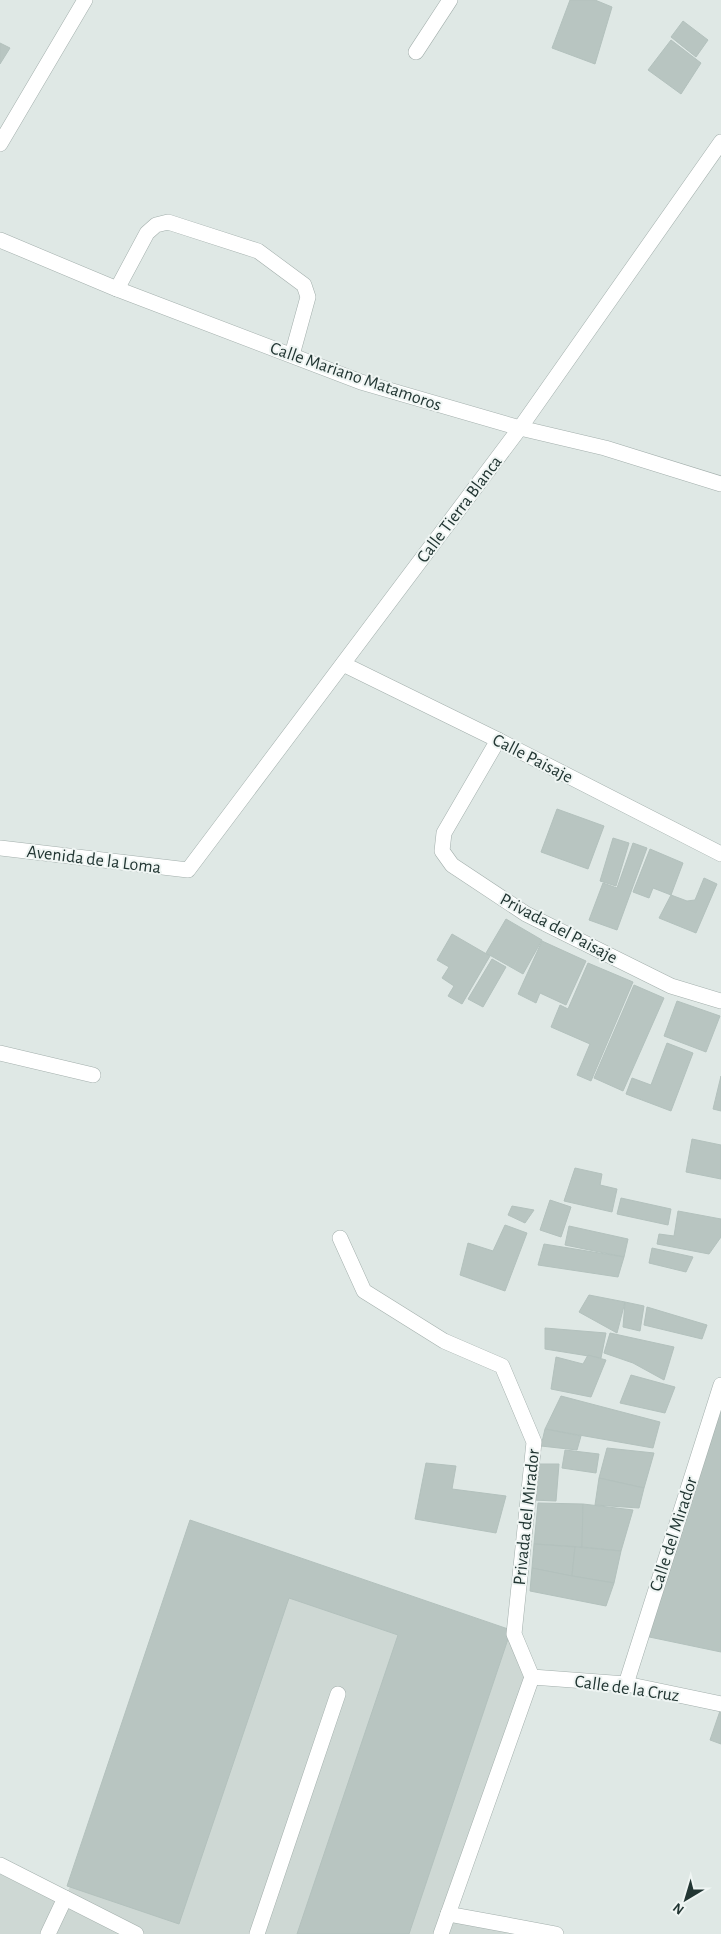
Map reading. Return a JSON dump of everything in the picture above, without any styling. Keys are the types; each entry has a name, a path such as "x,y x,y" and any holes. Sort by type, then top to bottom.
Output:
{"street":[{"path":"0,144 85,0"},
{"path":"416,52 450,0"},
{"name":"Calle Tierra Blanca","path":"188,870 520,428 721,142"},
{"path":"117,290 147,233 156,225 168,222 258,251 304,285 308,297 292,355"},
{"name":"Calle Mariano Matamoros","path":"0,240 117,290 361,382 520,428 605,448 721,484"},
{"name":"Calle Paisaje","path":"343,664 498,740 721,854"},
{"name":"Privada del Paisaje","path":"498,740 444,833 442,851 452,865 526,914 671,986 721,1001"},
{"name":"Avenida de la Loma","path":"0,848 188,870"},
{"path":"0,1053 93,1075"},
{"name":"Privada del Mirador","path":"340,1238 364,1291 444,1341 502,1366 534,1442 514,1634 532,1677"},
{"name":"Calle del Mirador","path":"626,1684 721,1385"},
{"path":"441,1934 532,1677"},
{"name":"Calle de la Cruz","path":"532,1677 626,1684 721,1704"},
{"path":"257,1934 338,1694"},
{"path":"0,1865 136,1934"},
{"path":"48,1934 65,1898"},
{"path":"448,1914 556,1934"}],"shaded area":[{"path":"190,1520 402,1618 514,1634 532,1677 448,1914 556,1934 0,1934 0,1865 65,1897 213,1595"}],"building":[{"path":"570,0 595,0 612,7 595,64 552,48"},
{"path":"683,21 708,40 696,57 671,37"},
{"path":"671,40 701,63 681,94 648,70"},
{"path":"0,43 10,48 0,64"},
{"path":"557,809 604,826 588,869 541,852"},
{"path":"613,838 629,843 616,886 600,881"},
{"path":"633,843 647,848 617,930 589,920 603,883 617,888"},
{"path":"650,849 683,863 671,895 653,888 649,898 633,892"},
{"path":"704,878 717,884 696,933 659,918 671,895 687,901 695,900"},
{"path":"506,919 542,940 523,974 486,953"},
{"path":"452,934 490,956 462,1004 448,996 454,986 442,978 449,967 437,960"},
{"path":"542,941 586,961 566,1005 540,993 536,1003 518,994"},
{"path":"492,959 506,967 483,1007 468,999"},
{"path":"588,963 633,982 591,1081 577,1075 590,1044 551,1027 560,1005 568,1009"},
{"path":"634,985 664,998 623,1091 594,1078"},
{"path":"677,1001 720,1016 706,1052 664,1036"},
{"path":"667,1043 693,1053 671,1111 626,1094 632,1078 651,1085"},
{"path":"721,1076 721,1111 713,1109"},
{"path":"692,1139 721,1145 721,1179 686,1172"},
{"path":"575,1168 602,1174 600,1185 617,1189 612,1212 564,1201"},
{"path":"621,1198 671,1209 668,1225 617,1214"},
{"path":"550,1200 571,1207 561,1237 540,1230"},
{"path":"512,1206 534,1210 525,1223 508,1215"},
{"path":"678,1211 721,1219 721,1237 709,1254 657,1244 659,1234 674,1236"},
{"path":"505,1225 527,1233 505,1291 460,1275 468,1243 493,1251"},
{"path":"569,1226 628,1239 624,1257 565,1245"},
{"path":"544,1244 624,1257 618,1277 538,1265"},
{"path":"652,1248 693,1257 686,1272 649,1263"},
{"path":"589,1295 625,1302 617,1333 579,1312"},
{"path":"625,1302 644,1306 640,1331 623,1327"},
{"path":"647,1307 707,1325 702,1339 644,1325"},
{"path":"545,1328 606,1333 601,1358 545,1349"},
{"path":"610,1333 674,1347 664,1380 633,1363 604,1353"},
{"path":"588,1355 606,1360 591,1397 551,1389 556,1357 583,1364"},
{"path":"631,1375 675,1387 665,1413 620,1403"},
{"path":"721,1383 721,1652 635,1634"},
{"path":"561,1396 660,1422 653,1448 545,1429"},
{"path":"545,1429 581,1436 577,1450 541,1446"},
{"path":"607,1448 654,1453 644,1488 599,1478"},
{"path":"565,1450 599,1454 596,1473 562,1468"},
{"path":"426,1463 456,1466 452,1489 506,1496 496,1533 415,1519"},
{"path":"537,1464 559,1464 556,1501 532,1500"},
{"path":"599,1478 644,1488 639,1508 595,1505"},
{"path":"538,1503 583,1504 582,1547 534,1544"},
{"path":"583,1504 633,1510 621,1551 582,1547"},
{"path":"190,1520 511,1630 409,1934 297,1934 398,1635 289,1598 179,1924 67,1886"},
{"path":"534,1544 575,1547 572,1576 532,1568"},
{"path":"575,1547 621,1551 614,1583 572,1576"},
{"path":"532,1568 614,1583 606,1606 530,1591"},
{"path":"721,1711 721,1744 710,1740"}]}
